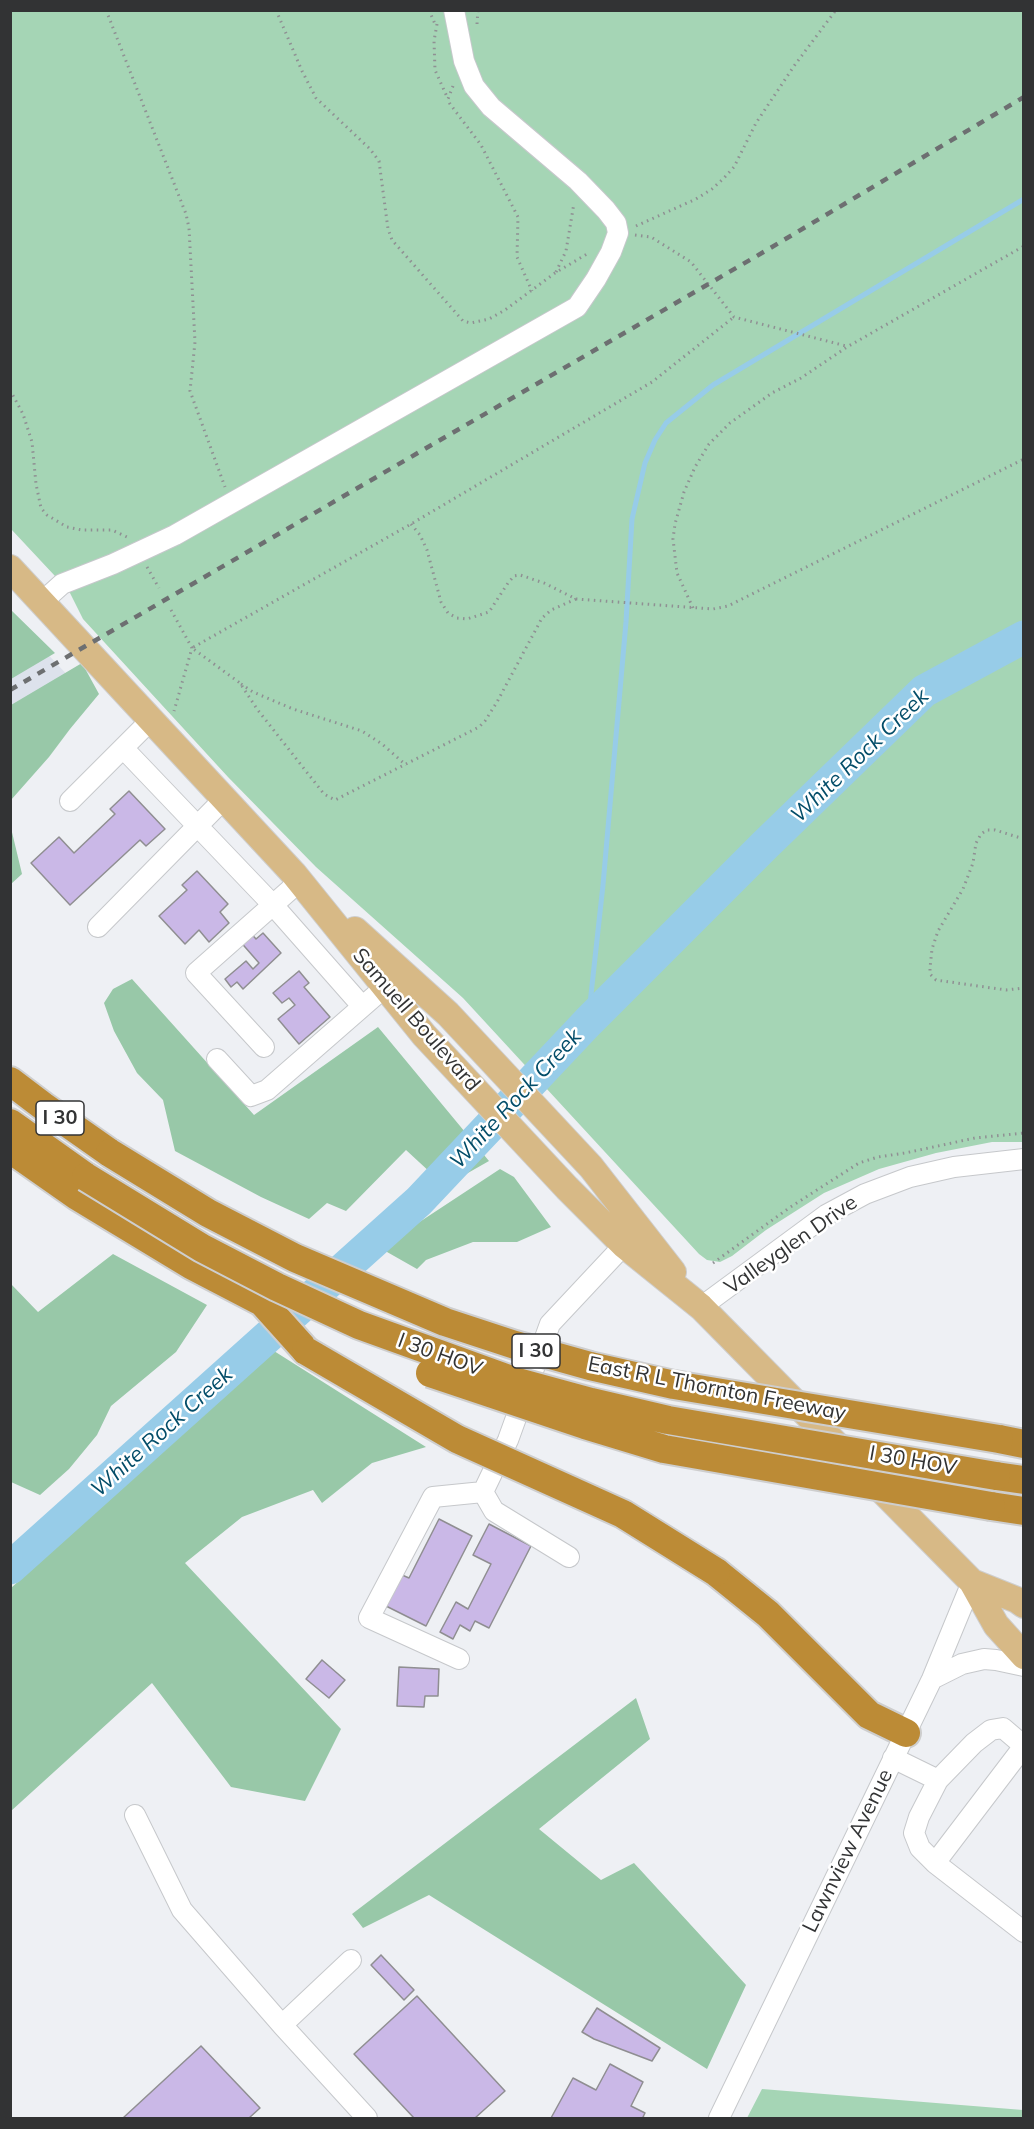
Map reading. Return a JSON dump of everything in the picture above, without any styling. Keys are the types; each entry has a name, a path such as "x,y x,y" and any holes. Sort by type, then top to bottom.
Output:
{"highway":[{"name":"East R L Thornton Freeway","path":"10,1081 110,1153 208,1213 295,1258 445,1322 590,1366 674,1385 1011,1442"},
{"name":"I 30 HOV","path":"10,1123 81,1186 277,1287 359,1325 514,1381 668,1420 1010,1478"},
{"name":"I 30","path":"10,1149 81,1186 191,1265 262,1302 430,1373 574,1422 664,1449 1023,1511"},
{"path":"262,1302 306,1351 397,1406 467,1444 623,1514 716,1572 768,1614 869,1715 906,1733"}],"main road":[{"name":"Samuell Boulevard","path":"10,568 297,878 424,1035 567,1188 624,1245 701,1307"},
{"name":"Samuell Boulevard","path":"297,878 448,1014 591,1167 701,1307 972,1582 996,1625 1023,1656"},
{"name":"Samuell Boulevard","path":"972,1582 1017,1600 1023,1605"}],"street":[{"path":"42,602 62,584 175,535 577,307 611,252 618,233 616,224 578,181 491,107 474,86 464,61 456,16"},
{"path":"70,801 123,748 159,728"},
{"path":"123,748 273,905 362,1006"},
{"path":"98,927 224,799"},
{"path":"264,1047 196,973 273,905 297,878"},
{"path":"217,1059 251,1096 267,1090 385,987"},
{"name":"Valleyglen Drive","path":"701,1307 826,1215 865,1194 910,1177 954,1167 1023,1159"},
{"path":"483,1492 508,1440 550,1324 624,1245"},
{"path":"483,1492 494,1511 569,1557"},
{"path":"459,1659 369,1618 433,1497 483,1492"},
{"name":"Lawnview Avenue","path":"719,2118 932,1679 972,1582"},
{"path":"932,1679 962,1664 984,1659 1023,1666"},
{"path":"935,1863 1023,1746 1003,1728 991,1730 974,1743 938,1780 919,1817 914,1833 920,1848 935,1863 1023,1932"},
{"path":"893,1758 938,1780"},
{"path":"135,1815 182,1910 366,2118"},
{"path":"282,2025 351,1960"}],"path":[{"path":"106,10 186,214 189,228 195,342 190,391 231,503"},
{"path":"276,10 316,98 370,149 379,161 388,230 392,240 457,315 463,321 471,323 489,319 505,310 555,273 595,250 618,233 696,199 712,189 734,167 756,123 794,66 836,10"},
{"path":"429,10 435,24 433,55 435,70 456,113 481,145 515,210 518,224 517,257 532,291"},
{"path":"435,24 456,16"},
{"path":"448,99 464,61"},
{"path":"555,273 566,251 578,181"},
{"path":"618,233 651,237 691,262 734,317 847,347"},
{"path":"693,608 677,573 673,539 684,492 694,467 709,444 730,423 759,402 801,378 847,347 1023,246"},
{"path":"159,728 192,648 411,524 651,382 734,317"},
{"path":"10,390 23,414 32,442 36,484 42,508 47,515 67,527 82,530 112,530 124,534 139,552 159,588"},
{"path":"411,524 420,535 427,550 441,602 448,613 457,618 467,619 489,612 514,576 520,575 544,583 576,599 713,609 728,606 1023,459"},
{"path":"240,683 263,717 324,794 329,798 339,799 479,728 497,702 542,618 550,610 576,599"},
{"path":"171,610 192,648 253,692 293,709 362,731 382,744 406,765"},
{"path":"1023,839 995,830 987,830 981,834 976,843 973,862 963,890 938,931 932,949 930,968 930,974 936,980 1006,990 1023,988"}],"shaded area":[{"path":"10,622 24,629 90,699 10,747"}],"green space":[{"path":"11,11 1023,11 1023,1142 992,1142 936,1153 879,1169 824,1193 766,1230 732,1256 720,1262 707,1260 463,998 316,867 228,777 83,619 69,591 11,529"},
{"path":"10,609 55,653 11,679 10,679"},
{"path":"82,663 99,694 11,800 11,705"},
{"path":"11,828 22,874 10,884"},
{"path":"132,979 254,1115 378,1027 489,1161 445,1186 406,1150 346,1211 327,1203 309,1219 261,1197 175,1151 163,1100 137,1073 114,1031 104,1003 113,989"},
{"path":"500,1169 514,1177 551,1227 517,1242 473,1242 426,1260 417,1269 380,1248"},
{"path":"113,1254 207,1305 176,1352 111,1406 97,1435 69,1469 40,1495 11,1482 11,1284 38,1312"},
{"path":"274,1351 426,1447 372,1463 322,1503 313,1490 242,1517 185,1563 341,1729 305,1801 231,1787 152,1683 11,1811 11,1588"},
{"path":"636,1698 650,1739 539,1829 601,1880 634,1863 746,1985 707,2069 429,1895 363,1928 352,1914"},
{"path":"762,2089 1023,2110 1023,2118 747,2118"}],"building":[{"path":"129,791 165,829 146,846 140,840 70,905 31,863 59,837 74,853 115,814 110,809"},
{"path":"197,871 228,904 220,912 229,923 209,942 199,930 185,944 159,916 187,890 182,885"},
{"path":"248,930 256,939 263,933 281,953 243,989 237,982 231,987 225,979 246,961 253,969 259,963 238,939"},
{"path":"299,971 309,983 304,987 330,1017 299,1044 278,1019 295,1005 289,998 282,1003 273,993"},
{"path":"439,1519 472,1536 426,1626 386,1606 402,1575 409,1578"},
{"path":"489,1524 531,1546 489,1628 475,1621 470,1631 460,1625 453,1639 440,1632 456,1602 468,1609 491,1564 473,1555"},
{"path":"322,1660 345,1680 329,1698 306,1679"},
{"path":"399,1667 439,1669 438,1696 425,1696 424,1707 397,1706"},
{"path":"381,1955 414,1990 404,2000 371,1965"},
{"path":"417,1996 505,2091 475,2118 414,2118 354,2054"},
{"path":"597,2008 660,2048 652,2061 594,2039 582,2032"},
{"path":"201,2046 260,2108 249,2118 123,2118"},
{"path":"610,2064 643,2082 631,2106 645,2113 643,2117 645,2118 551,2118 573,2078 596,2090"}],"waterway":[{"path":"588,1022 603,885 626,622 632,519 645,463 655,440 666,423 713,385 1024,199"},
{"name":"White Rock Creek","path":"10,1568 419,1201 588,1022 765,845 924,691 1024,637"}],"railway":[{"path":"10,690 767,250 1024,97"}]}
